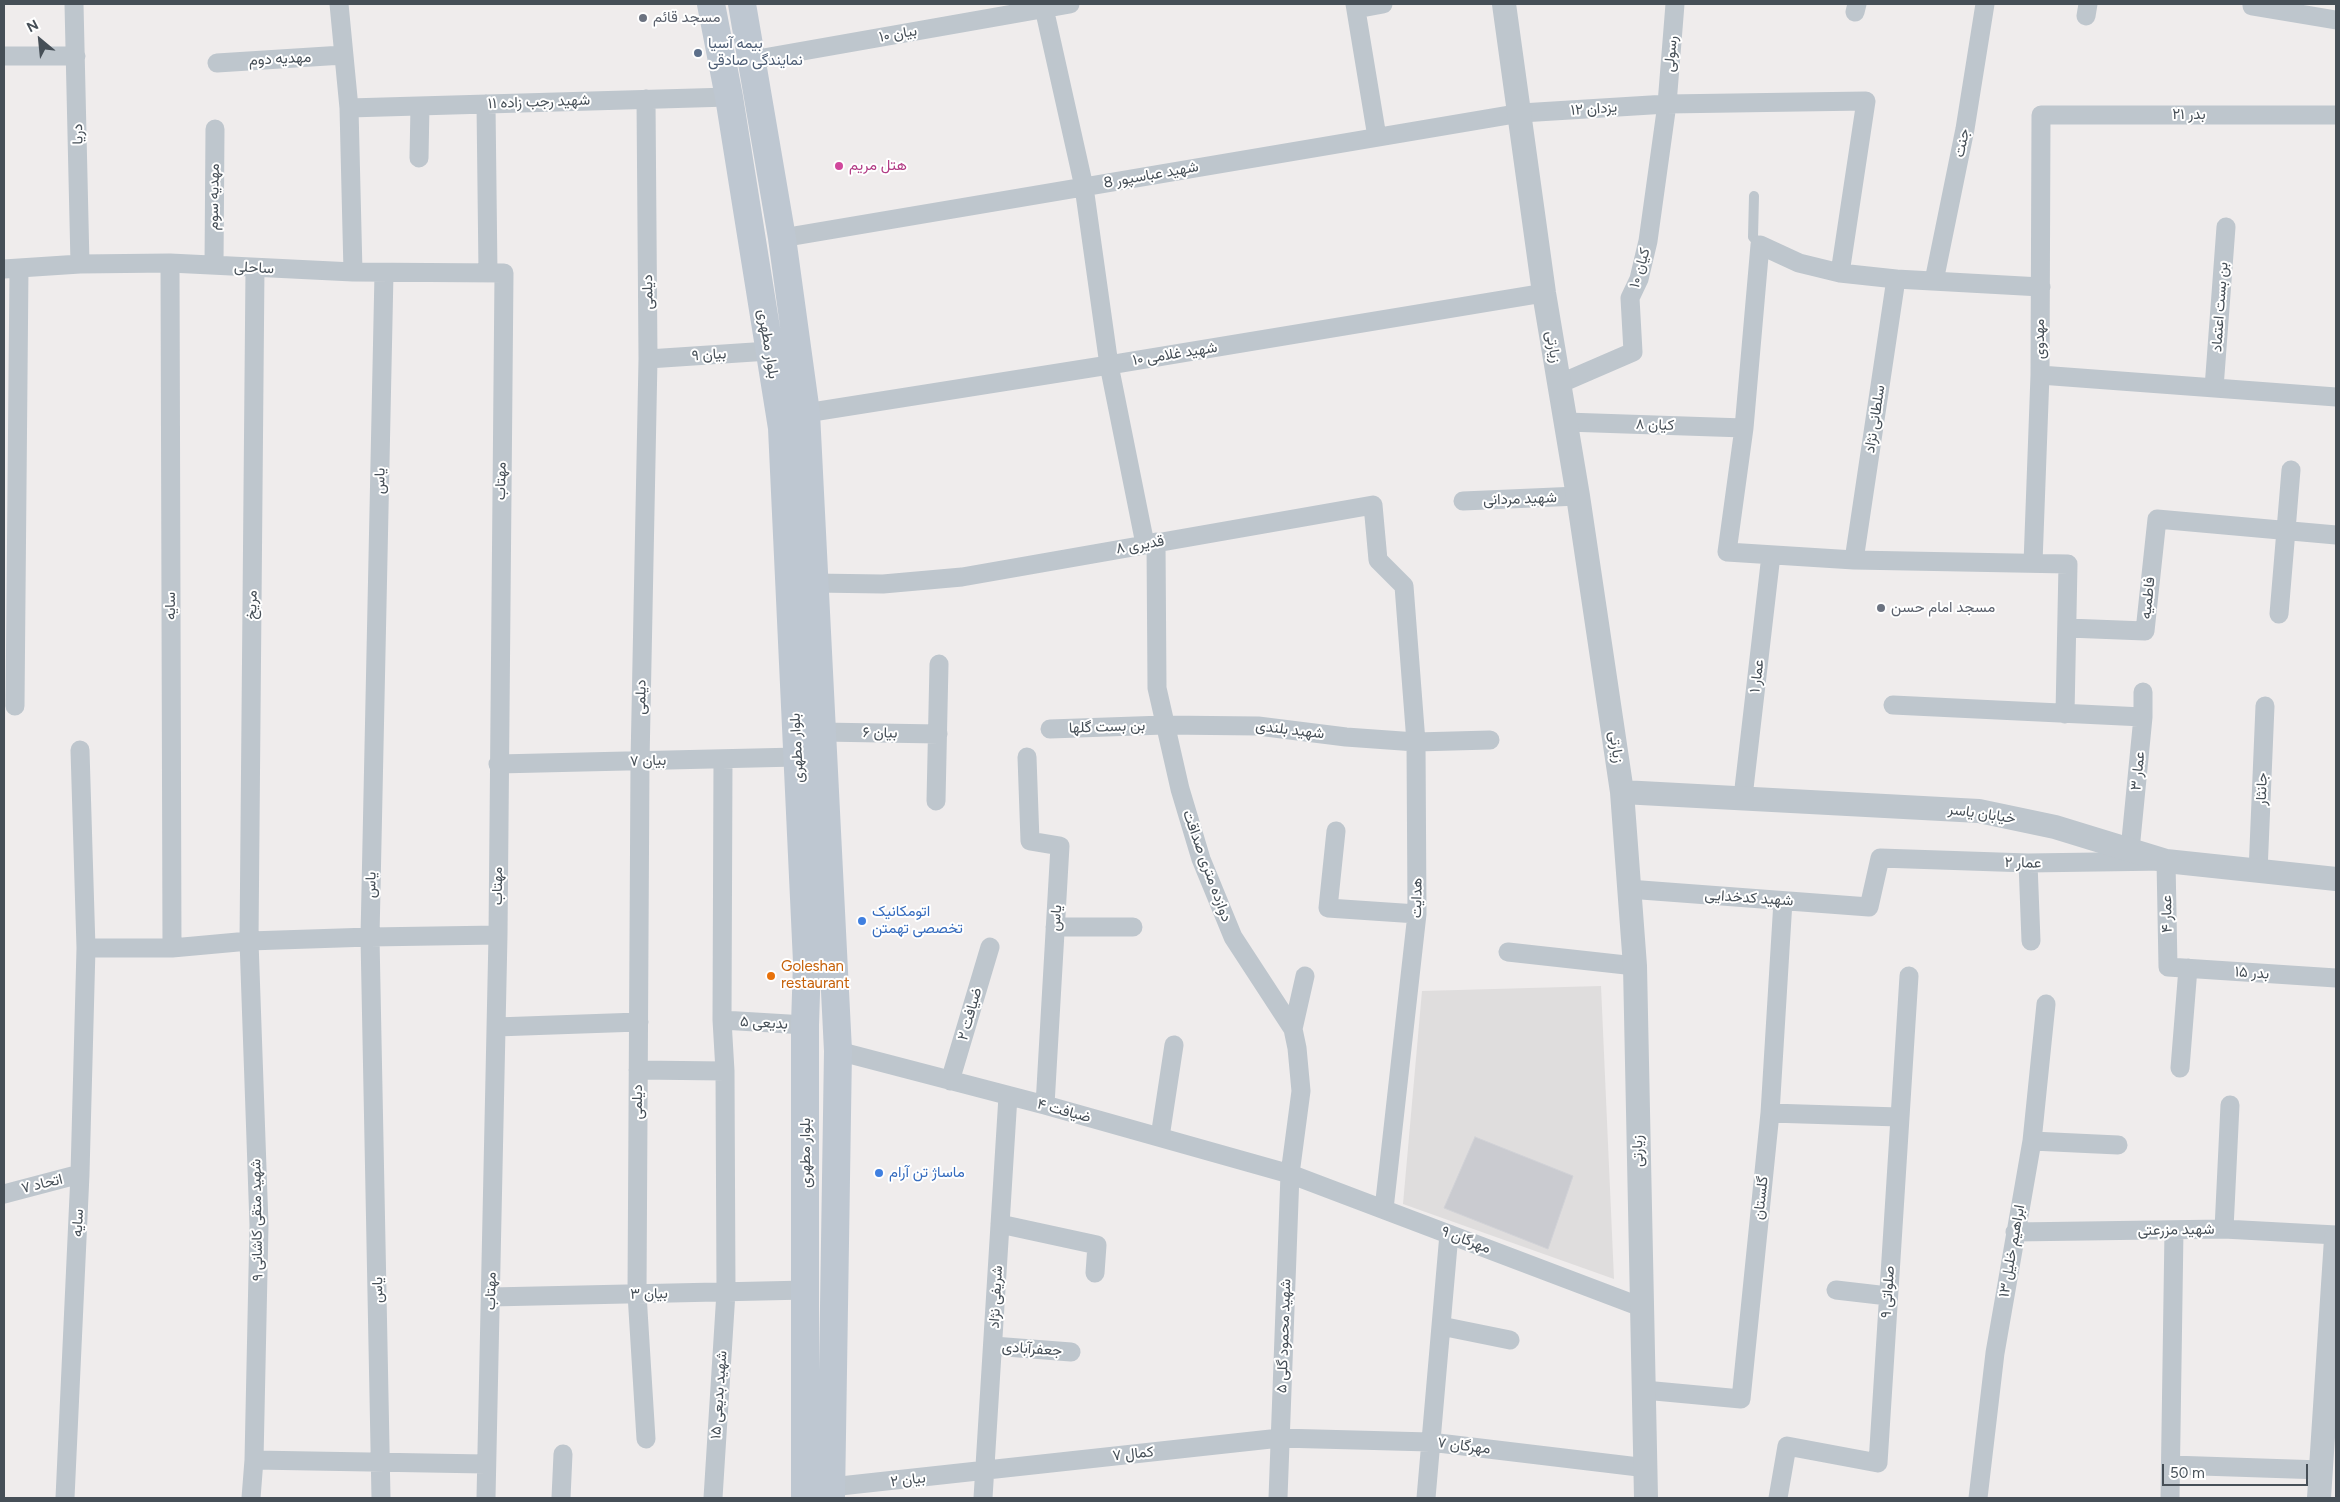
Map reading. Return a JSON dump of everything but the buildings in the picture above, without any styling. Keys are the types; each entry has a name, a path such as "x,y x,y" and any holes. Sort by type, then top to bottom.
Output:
{"main road":[{"name":"بلوار مطهری","path":"710,4 729,97 782,428 807,962 805,1025 806,1498"},
{"name":"بلوار مطهری","path":"742,4 782,238 806,413 838,1051 831,1493"},
{"path":"805,926 832,922"}],"street":[{"name":"دریا","path":"74,4 80,264"},
{"path":"339,4 349,108 353,272"},
{"name":"بیان ۱۰","path":"752,60 1070,4"},
{"path":"1377,137 1356,6 1383,4"},
{"name":"زیارتی","path":"1504,4 1521,113 1544,293 1578,496 1622,792 1635,966 1641,1306 1647,1468 1646,1498"},
{"name":"رسولی","path":"1667,104 1675,4"},
{"name":"جنت","path":"1934,281 1965,129 1985,4"},
{"path":"2252,5 2336,20"},
{"name":"دوازده متری صداقت","path":"1044,8 1084,187 1109,365 1150,543 1157,688 1164,725 1180,789 1201,859 1233,937 1293,1028 1302,1091 1290,1174"},
{"name":"مهدیه دوم","path":"217,63 343,55"},
{"path":"4,56 76,56"},
{"name":"شهید رجب زاده ۱۱","path":"349,108 729,97"},
{"name":"دیلمی","path":"646,99 648,359 640,762 637,1294 646,1439"},
{"name":"یزدان ۱۲","path":"1521,113 1667,104 1866,101 1840,272"},
{"name":"مهتاب","path":"486,104 496,273 498,764 498,935 491,1297 485,1464 486,1498"},
{"name":"کیان ۱۰","path":"1559,384 1633,352 1630,298 1639,279 1648,241 1667,104"},
{"path":"419,158 420,106"},
{"name":"شهید عباسپور 8","path":"782,238 1521,113"},
{"name":"بدر ۲۱","path":"2041,115 2336,115"},
{"name":"مهدوی","path":"2033,563 2040,375 2041,115"},
{"name":"مهدیه سوم","path":"214,265 215,129"},
{"name":"بن بست اعتماد","path":"2214,388 2226,227"},
{"path":"2040,287 1896,279 1840,272 1799,262 1760,246 1744,428 1727,552 1854,560 2068,564 2065,714"},
{"name":"ساحلی","path":"11,268 80,264 170,263 384,273 496,273"},
{"name":"سایه","path":"170,263 172,948"},
{"path":"11,268 15,706"},
{"name":"مریخ","path":"249,942 256,268"},
{"name":"یاس","path":"381,1498 370,937 384,273"},
{"name":"سلطانی نژاد","path":"1854,560 1896,279"},
{"name":"شهید غلامی ۱۰","path":"806,413 1544,293"},
{"name":"بیان ۹","path":"648,359 769,351"},
{"path":"2040,375 2336,397"},
{"name":"کیان ۸","path":"1566,422 1744,428"},
{"path":"2279,614 2291,470"},
{"name":"شهید مردانی","path":"1462,501 1578,496"},
{"name":"قدیری ۸","path":"814,583 883,584 962,577 1373,505 1378,560 1404,586"},
{"name":"فاطمیه","path":"2068,628 2145,631 2157,518 2286,530"},
{"path":"2286,530 2336,535"},
{"name":"عمار ۱","path":"1743,797 1771,554"},
{"name":"هدایت","path":"1384,1209 1418,914 1416,742 1404,586"},
{"path":"936,801 939,664"},
{"name":"عمار ۳","path":"2130,850 2143,717 2143,692"},
{"path":"1893,705 2143,717"},
{"name":"جانثار","path":"2258,872 2265,706"},
{"name":"بن بست گلها","path":"1050,729 1164,725"},
{"name":"شهید بلندی","path":"1164,725 1258,726 1346,737 1416,742 1490,740"},
{"name":"بیان ۶","path":"822,732 938,734"},
{"name":"سایه","path":"64,1498 80,1174 86,948 80,750"},
{"name":"بیان ۷","path":"498,764 797,757"},
{"name":"یاس","path":"1027,757 1030,841 1060,846 1045,1105"},
{"name":"شهید بدیعی ۱۵","path":"713,1498 726,1292 725,1071 722,1020 724,758"},
{"name":"خیابان یاسر","path":"1622,792 1979,811 2055,827 2166,861 2336,879"},
{"path":"1336,831 1328,908 1418,914"},
{"name":"عمار ۲","path":"1870,907 1880,858 2028,864 2166,861"},
{"name":"عمار ۴","path":"2166,861 2168,967"},
{"path":"2028,864 2031,941"},
{"name":"شهید کدخدایی","path":"1628,889 1870,907"},
{"name":"گلستان","path":"1644,1390 1741,1398 1770,1113 1783,901"},
{"path":"1055,927 1133,927"},
{"path":"86,948 172,948 249,942 370,937 498,935"},
{"name":"شهید متقی کاشانی ۹","path":"249,942 259,1225 254,1460 251,1498"},
{"name":"ضیافت ۲","path":"950,1081 990,947"},
{"path":"1508,952 1635,966"},
{"name":"بدر ۱۵","path":"2168,967 2336,978"},
{"path":"2180,1068 2188,968"},
{"path":"1293,1028 1304,976"},
{"name":"صلواتی ۹","path":"1778,1498 1786,1446 1878,1463 1909,976"},
{"name":"ابراهیم خلیل ۱۳","path":"1978,1498 1995,1352 2032,1141 2046,1004"},
{"name":"بدیعی ۵","path":"722,1020 805,1025"},
{"path":"496,1027 639,1022"},
{"path":"1160,1137 1174,1045"},
{"name":"ضیافت ۴","path":"838,1051 1045,1105 1290,1174"},
{"path":"638,1070 725,1071"},
{"name":"شریفی نژاد","path":"983,1498 1008,1096"},
{"path":"2224,1229 2230,1104"},
{"path":"1770,1113 1899,1117"},
{"path":"2032,1141 2118,1146"},
{"name":"اتحاد ۷","path":"4,1194 80,1174"},
{"name":"مهرگان ۹","path":"1290,1174 1641,1306"},
{"name":"شهید محمود گلی ۵","path":"1278,1498 1290,1174"},
{"path":"1000,1224 1097,1245 1095,1273"},
{"name":"شهید مزرعتی","path":"2015,1232 2224,1229 2336,1235"},
{"path":"2170,1498 2172,1465 2174,1230"},
{"path":"1426,1498 1449,1234"},
{"path":"2319,1498 2336,1239"},
{"name":"بیان ۳","path":"491,1297 806,1290"},
{"path":"1836,1290 1888,1296"},
{"path":"1440,1326 1510,1340"},
{"name":"جعفرآبادی","path":"993,1346 1071,1352"},
{"name":"مهرگان ۷","path":"1280,1438 1430,1442 1647,1468"},
{"name":"کمال ۷","path":"985,1470 1280,1438"},
{"path":"562,1498 563,1454"},
{"path":"254,1460 485,1464"},
{"path":"2172,1465 2322,1470"},
{"name":"بیان ۲","path":"831,1493 985,1470"}],"lane":[{"path":"1754,196 1753,238 1760,246"}],"shaded area":[{"path":"1601,986 1614,1279 1403,1204 1422,991"}],"place":[{"name":"مسجد قائم","path":"643,18"},
{"name":"بیمه آسیا نمایندگی صادقی","path":"698,53"},
{"name":"هتل مریم","path":"839,166"},
{"name":"مسجد امام حسن","path":"1881,608"},
{"name":"اتومکانیک تخصصی تهمتن","path":"862,921"},
{"name":"Goleshan restaurant","path":"771,976"},
{"name":"ماساژ تن آرام","path":"879,1173"}]}
